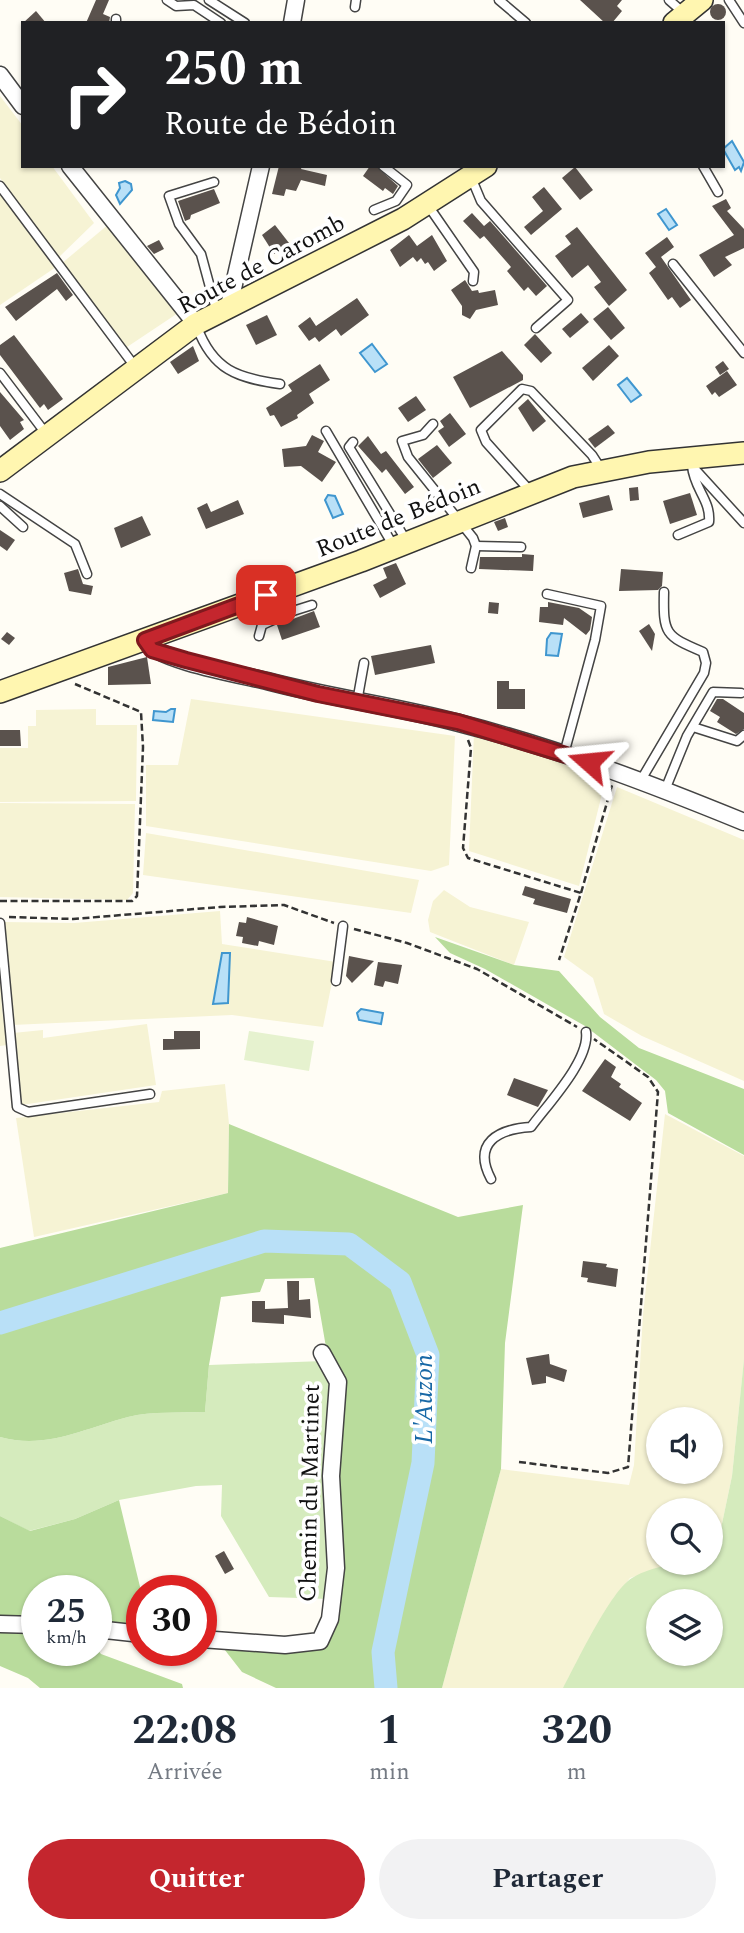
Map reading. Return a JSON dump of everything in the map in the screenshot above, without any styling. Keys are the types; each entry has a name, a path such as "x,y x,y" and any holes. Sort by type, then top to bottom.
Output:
{"main road":[{"path":"676,12 702,0"},
{"name":"Route de Caromb","path":"0,471 197,324 325,261 427,205 478,172"},
{"name":"Route de Bédoin","path":"0,692 401,545 531,492 601,469 744,453"}],"street":[{"path":"292,21 296,0"},
{"path":"0,75 21,104"},
{"path":"72,168 197,324"},
{"path":"223,310 260,168"},
{"path":"145,640 152,650 174,657 357,702 458,722 564,754 641,780 744,822"},
{"name":"Chemin du Martinet","path":"217,1640 285,1645 320,1641 330,1619 336,1568 331,1476 338,1382 322,1353"},
{"path":"0,1624 21,1625"}],"lane":[{"path":"167,0 176,6 194,5 218,21"},
{"path":"209,0 242,21"},
{"path":"499,0 524,21"},
{"path":"729,0 744,23"},
{"path":"374,209 396,201 407,185 386,168"},
{"path":"704,168 718,192"},
{"path":"478,172 481,201 568,300 536,328"},
{"path":"214,182 169,196 179,224 201,254 223,310"},
{"path":"0,186 136,368"},
{"path":"427,205 474,272 473,281"},
{"path":"673,264 744,354"},
{"path":"197,324 205,347 221,364 242,378 280,384"},
{"path":"0,373 47,435"},
{"path":"531,492 486,442 481,430 522,389 531,391 592,454 601,469"},
{"path":"433,424 424,435 402,441 408,457 461,521 476,546 471,568"},
{"path":"326,431 389,533 401,545"},
{"path":"353,442 349,447 401,545"},
{"path":"690,461 744,523"},
{"path":"678,535 709,522 708,502 698,491 690,461"},
{"path":"0,494 75,544 87,573"},
{"path":"0,506 23,527"},
{"path":"476,546 521,547"},
{"path":"284,589 293,611"},
{"path":"641,780 704,673 706,663 703,652 672,639 663,625 664,592"},
{"path":"547,594 601,606 595,640 564,754"},
{"path":"260,636 262,625 312,605"},
{"path":"357,702 364,663"},
{"path":"665,790 693,727 713,692 741,693"},
{"path":"693,727 727,740 737,741 744,735"},
{"path":"0,923 18,1107 28,1112 150,1094"},
{"path":"336,981 343,926"},
{"path":"491,1179 484,1166 485,1151 492,1138 511,1128 531,1127 582,1056 587,1041 586,1032"}],"path":[{"path":"0,901 97,903 132,901 137,896 143,747 141,712 77,687 65,669"},
{"path":"458,722 467,734 471,748 463,848 468,858 581,893"},
{"path":"559,960 581,893 614,771"},
{"path":"0,916 73,919 220,906 284,905 343,926 407,943 477,969 586,1032 648,1077 658,1092 628,1467 608,1473 519,1462"}],"shaded area":[{"path":"0,96 21,123 21,168 53,168 94,223 58,258 0,178"},
{"path":"0,191 56,267 0,305"},
{"path":"109,224 178,313 127,347 61,264"},
{"path":"191,699 455,736 449,865 431,871 146,826 146,765 178,765"},
{"path":"96,709 96,725 137,725 136,801 0,802 0,748 28,748 28,726 36,726 36,710"},
{"path":"474,733 607,774 579,886 469,851"},
{"path":"617,787 744,840 744,1081 642,1036 604,1014 593,978 564,957"},
{"path":"0,803 135,804 133,893 127,900 0,897"},
{"path":"146,833 419,880 411,913 143,875"},
{"path":"444,890 470,907 529,922 514,965 430,932 428,920 433,901"},
{"path":"220,911 222,944 336,962 323,1027 232,1015 12,1025 5,922 74,923"},
{"path":"0,965 7,1045 0,1046"},
{"path":"147,1024 156,1085 21,1105 13,1033 43,1030 43,1038"},
{"path":"225,1084 229,1124 228,1193 34,1237 16,1118 159,1102 162,1091"},
{"path":"665,1114 744,1156 744,1359 732,1476 723,1519 723,1498 646,1498 646,1573 630,1578 611,1602 563,1688 442,1688 501,1469 629,1485 634,1465 643,1315"}],"green space":[{"path":"435,937 514,965 559,971 600,1017 639,1048 744,1089 744,1155 668,1113 665,1091 656,1080 585,1026 485,969 450,953"},
{"path":"249,1031 314,1041 309,1071 244,1060"},
{"path":"229,1124 458,1217 523,1205 505,1343 501,1469 442,1688 276,1688 242,1672 221,1645 322,1645 344,1382 327,1353 314,1278 265,1279 260,1292 221,1297 209,1365 205,1412 137,1415 65,1436 33,1441 0,1437 0,1248 228,1193"},
{"path":"744,1359 744,1688 563,1688 614,1597 632,1578 646,1571 646,1575 723,1575 723,1519 732,1476"},
{"path":"324,1361 335,1381 329,1599 269,1597 221,1516 222,1485 196,1486 119,1500 75,1519 29,1531 0,1516 0,1437 33,1441 65,1436 137,1415 205,1412 209,1365"},
{"path":"119,1500 137,1575 126,1575 126,1628 112,1627 112,1575 21,1575 21,1666 112,1666 112,1658 126,1663 126,1666 133,1666 182,1684 183,1688 40,1688 28,1678 0,1666 0,1516 30,1531 75,1519"}],"water":[{"path":"732,141 744,162 741,171 739,167 735,170 725,152 725,147"},
{"path":"125,181 131,184 132,190 120,204 116,195 120,188 119,183"},
{"path":"666,209 677,225 669,230 658,214"},
{"path":"372,344 387,364 375,372 360,353"},
{"path":"627,378 641,395 631,402 618,385"},
{"path":"328,495 335,496 343,514 333,518 325,500"},
{"path":"551,633 562,634 558,656 546,655 547,639"},
{"path":"175,709 173,722 153,720 154,711 166,712"},
{"path":"222,953 230,953 228,1003 213,1004"},
{"path":"361,1009 383,1013 381,1024 359,1020 357,1013"}],"building":[{"path":"96,0 109,0 103,14 110,17 109,21 87,21"},
{"path":"580,0 622,0 617,6 622,11 614,21 603,21"},
{"path":"715,4 721,4 726,12 724,18 715,20 710,15 710,9"},
{"path":"36,11 44,21 25,21"},
{"path":"278,168 301,168 327,175 325,186 301,180 296,191 286,189 284,196 272,194"},
{"path":"369,168 378,168 398,186 393,194 385,188 383,191 363,176"},
{"path":"576,168 593,190 580,200 562,178"},
{"path":"544,187 562,209 531,235 524,227 543,211 532,197"},
{"path":"214,189 220,203 191,215 190,219 185,221 178,201"},
{"path":"726,199 731,208 727,211 744,229 744,248 725,257 732,265 714,277 699,255 734,235 712,206"},
{"path":"472,213 484,226 490,221 547,286 536,296 528,287 524,291 507,271 511,267 484,236 480,239 463,221"},
{"path":"275,225 289,243 274,254 262,235"},
{"path":"577,227 627,290 609,306 594,287 601,282 588,265 572,278 555,256 571,244 565,236"},
{"path":"409,235 417,246 432,235 447,261 434,271 428,262 425,264 421,258 417,262 413,257 400,267 390,250"},
{"path":"667,237 674,247 661,257 691,300 680,308 672,297 668,300 649,273 656,267 645,253"},
{"path":"159,240 164,249 154,254 147,246"},
{"path":"57,273 73,295 66,301 57,289 16,321 5,307"},
{"path":"465,280 472,291 478,290 479,293 495,290 498,305 476,310 470,319 462,315 462,306 451,290"},
{"path":"357,298 369,315 341,336 336,329 319,342 315,337 309,341 298,326 310,317 316,326"},
{"path":"608,307 625,328 611,340 593,319"},
{"path":"581,313 589,322 570,338 562,329"},
{"path":"267,315 277,335 256,345 246,325"},
{"path":"535,334 552,353 541,363 524,345"},
{"path":"14,335 63,399 48,410 44,404 40,408 0,355 0,345"},
{"path":"609,345 619,356 593,381 582,368"},
{"path":"193,346 199,361 178,374 170,362"},
{"path":"502,351 523,375 523,380 470,408 453,377"},
{"path":"723,361 729,369 720,375 715,367"},
{"path":"320,364 330,380 309,394 314,403 297,415 298,418 281,427 266,408 292,391 288,385"},
{"path":"727,371 737,385 719,397 715,392 712,395 706,386"},
{"path":"0,392 24,420 20,422 24,429 10,440 0,426"},
{"path":"416,396 426,410 408,422 398,408"},
{"path":"528,399 546,421 533,432 518,408"},
{"path":"450,413 466,434 449,447 438,431 444,427 440,421"},
{"path":"608,425 615,433 595,448 588,439"},
{"path":"312,435 324,441 318,452 336,462 322,482 301,466 284,467 282,449 306,446"},
{"path":"368,436 381,454 386,451 414,487 405,494 386,469 382,473 358,446"},
{"path":"437,445 452,463 433,478 418,459"},
{"path":"638,487 639,500 630,501 629,488"},
{"path":"690,493 697,515 670,524 663,501"},
{"path":"609,495 613,510 583,518 579,503"},
{"path":"238,500 244,514 206,529 197,508 207,503 211,512"},
{"path":"142,516 151,535 121,548 114,528"},
{"path":"505,518 508,527 498,531 494,522"},
{"path":"0,530 15,540 7,551 0,546"},
{"path":"522,554 534,555 533,571 479,569 480,557 522,557"},
{"path":"396,563 406,584 380,598 373,585 387,578 383,568"},
{"path":"78,569 83,584 93,586 91,595 69,591 64,573"},
{"path":"621,569 663,572 662,586 658,590 619,591"},
{"path":"489,602 499,603 498,614 488,613"},
{"path":"548,602 579,608 592,617 590,630 586,635 564,618 563,625 539,622 540,607 548,607"},
{"path":"314,611 320,627 282,640 277,625"},
{"path":"649,624 655,634 652,651 639,631"},
{"path":"7,632 15,638 9,645 1,639"},
{"path":"431,645 435,663 375,675 371,656"},
{"path":"147,657 151,684 108,685 108,667"},
{"path":"497,681 509,681 509,689 525,689 525,709 497,709"},
{"path":"717,699 723,699 744,713 744,729 736,734 717,722 720,717 710,711"},
{"path":"0,730 20,730 21,746 0,746"},
{"path":"525,886 571,899 567,913 533,904 535,899 522,895"},
{"path":"247,917 278,926 274,945 259,941 258,946 242,943 243,937 236,936 239,922 246,923"},
{"path":"349,956 374,961 352,983 346,976"},
{"path":"378,962 402,965 398,984 385,981 383,987 374,985"},
{"path":"174,1031 200,1031 200,1049 163,1050 163,1039 174,1039"},
{"path":"605,1059 616,1067 611,1077 621,1084 619,1087 642,1103 630,1121 582,1091"},
{"path":"514,1078 548,1090 538,1107 507,1095"},
{"path":"583,1261 607,1264 606,1267 618,1269 616,1287 587,1282 588,1278 581,1277"},
{"path":"287,1281 299,1281 299,1300 310,1299 311,1318 284,1315 284,1324 252,1322 252,1301 265,1301 265,1309 288,1308"},
{"path":"549,1354 550,1364 567,1370 564,1382 546,1376 546,1383 532,1385 526,1358"},
{"path":"224,1551 234,1569 225,1574 215,1556"}],"waterway":[{"name":"L'Auzon","path":"0,1323 264,1241 349,1244 400,1282 428,1355 423,1463 383,1652 386,1688"}],"route":[{"path":"266,595 145,640 152,650 186,660 318,694 458,722 589,762"}]}
